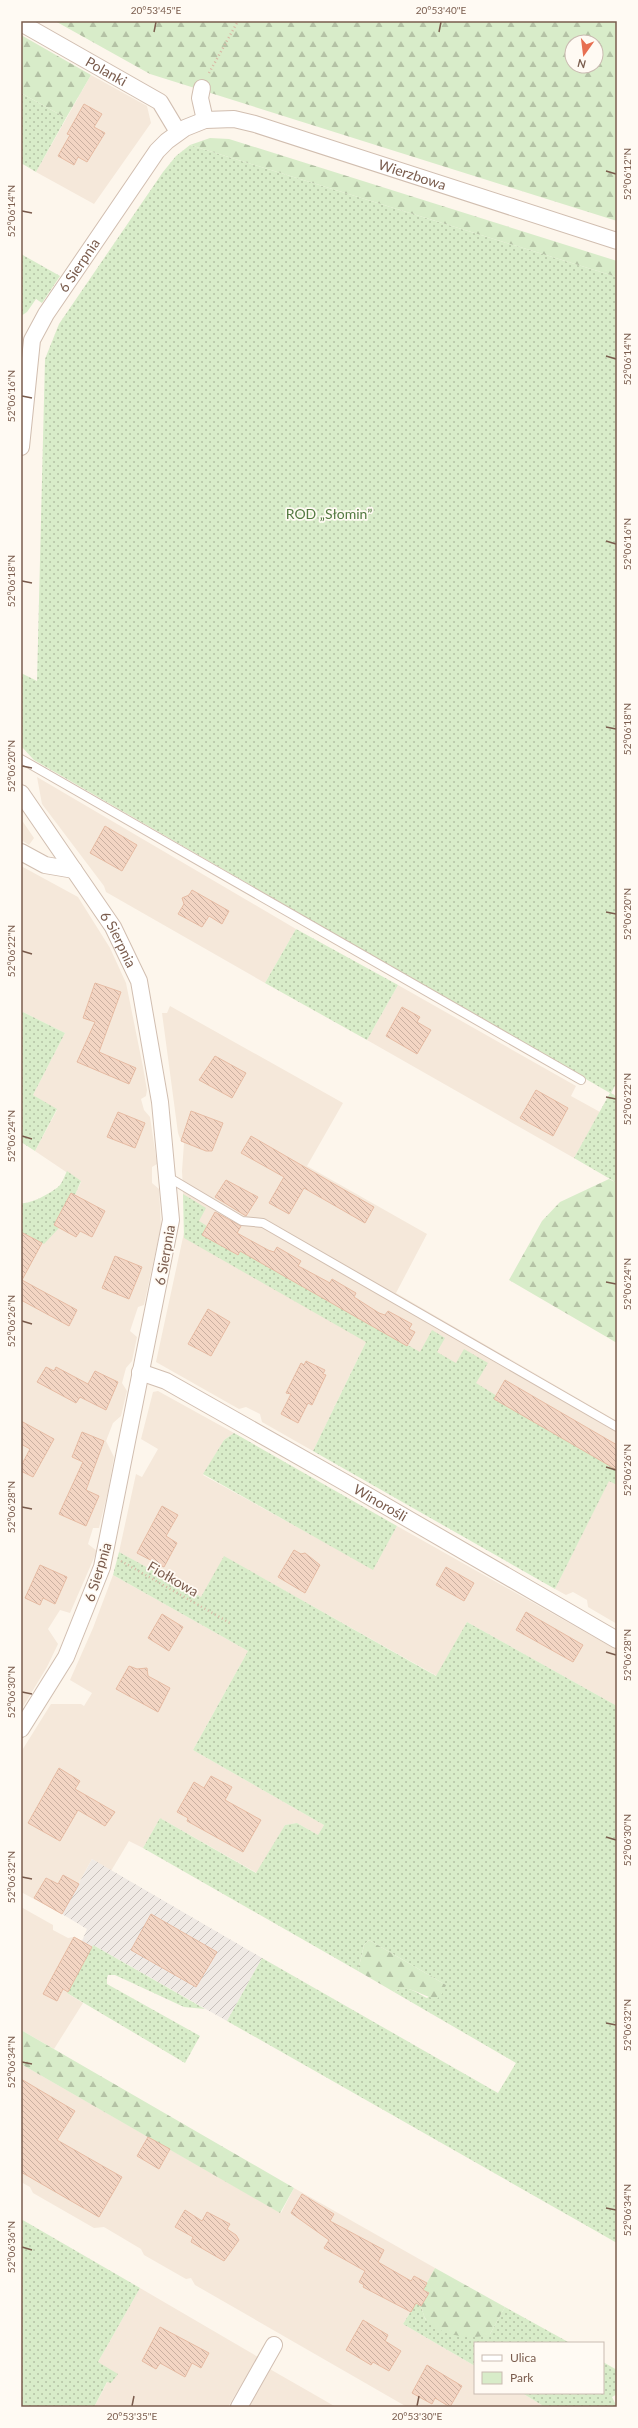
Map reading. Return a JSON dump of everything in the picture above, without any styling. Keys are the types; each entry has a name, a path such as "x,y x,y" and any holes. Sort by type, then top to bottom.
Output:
{"street":[{"name":"Polanki","path":"21,23 160,102 178,132"},
{"path":"202,88 200,98 205,120"},
{"name":"Wierzbowa","path":"205,120 234,119 255,124 617,241"},
{"name":"6 Sierpnia","path":"21,446 27,337 46,314 157,151 178,132 205,120"},
{"name":"6 Sierpnia","path":"21,792 113,927 139,981 160,1102 171,1220 170,1235 140,1372 106,1552 94,1591 72,1645 52,1683 21,1729"},
{"path":"21,852 45,865 74,870"},
{"name":"Winorośli","path":"140,1372 166,1381 346,1482 617,1640"},
{"path":"239,2407 274,2346"}],"lane":[{"path":"21,759 581,1080"},
{"path":"168,1178 242,1221 263,1223 617,1427"}],"path":[{"path":"202,88 238,21"},
{"name":"Fiołkowa","path":"106,1552 230,1623"}],"shaded area":[{"path":"91,75 147,106 151,123 94,204 36,172"},
{"path":"37,777 296,929 265,983 106,892 104,886 42,804"},
{"path":"21,819 34,838 29,845 21,840"},
{"path":"21,866 78,897 110,948 126,983 147,1090 146,1096 141,1099 144,1110 150,1117 157,1164 152,1167 152,1183 159,1189 161,1226 144,1305 138,1307 130,1331 137,1337 132,1361 126,1368 122,1383 127,1391 121,1416 113,1423 106,1441 114,1457 99,1528 93,1528 88,1544 97,1551 70,1613 60,1610 48,1629 58,1644 47,1667 21,1710 21,1232 42,1243 58,1228 54,1225 71,1193 75,1195 81,1182 35,1151 57,1110 33,1095 65,1033 21,1011"},
{"path":"398,985 576,1086 571,1096 600,1112 574,1158 367,1040"},
{"path":"170,1006 343,1103 307,1166 427,1234 396,1293 617,1421 617,1624 588,1607 587,1600 573,1592 566,1595 555,1589 609,1480 366,1342 313,1451 262,1422 260,1414 246,1407 239,1409 156,1362 185,1228 182,1171 184,1143 181,1141 178,1133 162,1013 167,1013"},
{"path":"158,1391 234,1433 224,1440 203,1475 373,1569 397,1526 617,1650 617,1706 467,1622 437,1676 225,1557 201,1598 119,1552 136,1474 142,1477 158,1449 141,1439 153,1392"},
{"path":"113,1575 248,1651 193,1750 324,1825 318,1835 297,1823 285,1825 257,1873 160,1818 143,1848 129,1841 111,1871 92,1859 62,1914 21,1892 21,1752 51,1704 81,1704 84,1706 92,1693 70,1680 93,1628"},
{"path":"92,1859 262,1958 227,2021 93,1945 92,1947 82,1941 87,1929 62,1914"},
{"path":"21,1907 53,1925 53,1930 68,1938 74,1937 92,1947 67,1993 83,2003 54,2049 21,2030"},
{"path":"21,2064 281,2213 294,2188 435,2268 423,2290 429,2293 421,2306 416,2303 403,2324 474,2365 474,2394 524,2394 545,2407 407,2407 195,2285 191,2278 186,2279 144,2255 141,2249 104,2227 94,2228 33,2193 30,2187 21,2182"},
{"path":"140,2288 258,2357 228,2407 94,2407 108,2381 98,2362"},
{"path":"268,2368 336,2407 246,2407"}],"green space":[{"path":"55,21 617,21 617,221 150,74"},
{"path":"21,35 91,75 66,118 21,93"},
{"path":"21,93 66,118 36,172 21,163"},
{"path":"210,138 229,139 617,261 617,277 190,145"},
{"name":"ROD „Słomin”","path":"190,145 617,277 617,1082 611,1093 617,1097 617,1183 574,1158 610,1093 34,760 21,746 21,673 37,681 45,359 59,324 163,172 176,156"},
{"path":"21,254 60,276 42,303 36,299 27,312 21,316"},
{"path":"296,929 398,985 367,1040 265,983"},
{"path":"21,1011 65,1033 33,1095 57,1109 35,1151 21,1142"},
{"path":"67,1171 81,1181 75,1195 71,1193 54,1225 59,1228 44,1244 21,1232 21,1203 35,1200 57,1188"},
{"path":"609,1179 617,1183 617,1343 509,1280 542,1221 560,1202"},
{"path":"183,1194 206,1208 199,1221 207,1226 202,1235 238,1255 241,1251 420,1352 432,1330 445,1338 437,1352 456,1363 464,1349 488,1363 476,1383 617,1470 617,1485 609,1481 555,1589 313,1451 366,1342 184,1238"},
{"path":"234,1433 397,1526 373,1570 203,1474 224,1440"},
{"path":"119,1552 201,1597 224,1556 436,1676 467,1622 617,1706 617,2243 227,2021 262,1958 498,2093 516,2063 394,1992 398,1989 406,1988 427,1998 446,1985 369,1940 364,1945 358,1971 143,1848 160,1818 256,1873 285,1825 297,1823 318,1835 324,1825 193,1750 248,1651 113,1575"},
{"path":"369,1940 446,1985 442,1994 437,1999 409,1989 399,1989 394,1992 358,1971 364,1945"},
{"path":"93,1945 205,2009 184,2007 115,1975 108,1975 107,1984 200,2036 185,2063 67,1993"},
{"path":"21,2030 294,2188 280,2213 21,2064"},
{"path":"21,2219 140,2288 98,2362 118,2374 111,2383 107,2382 94,2407 21,2407"},
{"path":"435,2268 505,2307 490,2334 474,2337 455,2335 437,2329 425,2318 421,2306 429,2293 423,2290"},
{"path":"416,2303 421,2306 425,2319 446,2331 490,2334 505,2307 568,2342 474,2342 474,2365 403,2324"},
{"path":"604,2363 617,2370 617,2394 612,2397 617,2407 545,2407 524,2394 604,2394"}],"building":[{"path":"84,104 102,114 94,127 105,133 87,162 78,157 74,165 58,156 70,135 67,134"},
{"path":"105,826 137,845 122,871 90,853"},
{"path":"192,890 229,911 222,924 209,916 202,927 178,914 184,904 182,898 189,895"},
{"path":"95,983 121,992 99,1052 136,1068 129,1084 77,1062 95,1022 83,1018"},
{"path":"402,1007 420,1017 417,1022 431,1030 417,1054 386,1036"},
{"path":"215,1056 246,1073 232,1098 199,1080"},
{"path":"536,1090 568,1108 553,1136 520,1118"},
{"path":"191,1111 223,1123 212,1151 206,1151 181,1141"},
{"path":"118,1112 145,1123 135,1148 107,1137"},
{"path":"251,1136 374,1207 365,1223 304,1188 289,1214 269,1203 284,1177 241,1153"},
{"path":"226,1180 258,1197 246,1216 215,1197"},
{"path":"71,1193 105,1211 92,1237 80,1231 76,1237 54,1225"},
{"path":"215,1212 241,1226 237,1233 268,1250 274,1252 277,1247 301,1261 298,1266 330,1283 332,1279 356,1293 354,1297 379,1313 385,1315 388,1311 412,1324 409,1329 415,1332 407,1346 240,1251 238,1255 202,1235"},
{"path":"21,1232 42,1243 22,1280 77,1310 69,1326 21,1300"},
{"path":"115,1256 142,1267 129,1299 102,1288"},
{"path":"208,1309 230,1322 211,1356 188,1344"},
{"path":"306,1361 325,1370 323,1374 326,1375 312,1405 308,1403 298,1423 281,1414 291,1394 286,1393 301,1363 304,1365"},
{"path":"46,1367 54,1371 56,1367 88,1384 95,1371 118,1382 106,1410 80,1397 76,1403 37,1382"},
{"path":"505,1380 617,1445 617,1470 494,1399"},
{"path":"21,1421 54,1439 33,1477 21,1471 21,1466 30,1449 21,1444"},
{"path":"82,1432 104,1441 86,1490 99,1496 86,1526 59,1514 83,1462 72,1457"},
{"path":"162,1506 178,1515 166,1536 177,1543 164,1567 137,1553"},
{"path":"294,1550 301,1554 305,1553 320,1565 305,1593 278,1577"},
{"path":"40,1565 67,1577 55,1604 43,1598 40,1605 25,1598"},
{"path":"446,1567 474,1583 464,1601 436,1585"},
{"path":"526,1612 583,1645 573,1662 516,1630"},
{"path":"162,1614 183,1627 169,1651 148,1638"},
{"path":"129,1666 137,1669 147,1668 148,1676 170,1688 158,1712 116,1689"},
{"path":"59,1768 80,1781 75,1789 115,1812 105,1826 78,1810 60,1841 28,1823"},
{"path":"211,1776 232,1787 225,1800 261,1820 243,1852 187,1821 188,1818 177,1812 194,1782 204,1788"},
{"path":"63,1875 79,1884 62,1914 34,1898 46,1878 58,1884"},
{"path":"151,1914 217,1952 196,1987 131,1950"},
{"path":"74,1937 92,1947 68,1992 63,1989 57,2001 43,1994"},
{"path":"21,2079 75,2111 57,2140 122,2177 99,2217 21,2172"},
{"path":"148,2137 170,2149 159,2169 137,2156"},
{"path":"302,2194 334,2214 330,2221 384,2250 378,2262 411,2281 414,2276 427,2283 423,2290 429,2293 421,2306 416,2303 411,2312 363,2287 364,2285 359,2282 365,2271 324,2248 329,2240 291,2213"},
{"path":"185,2210 202,2221 207,2212 230,2224 227,2229 236,2235 239,2240 224,2261 191,2242 193,2237 175,2227"},
{"path":"363,2320 388,2335 385,2341 401,2351 389,2371 373,2362 371,2365 346,2350"},
{"path":"160,2327 209,2353 201,2368 192,2363 185,2377 160,2363 156,2369 142,2361"},
{"path":"427,2365 462,2386 450,2407 435,2398 432,2404 412,2393"}]}
